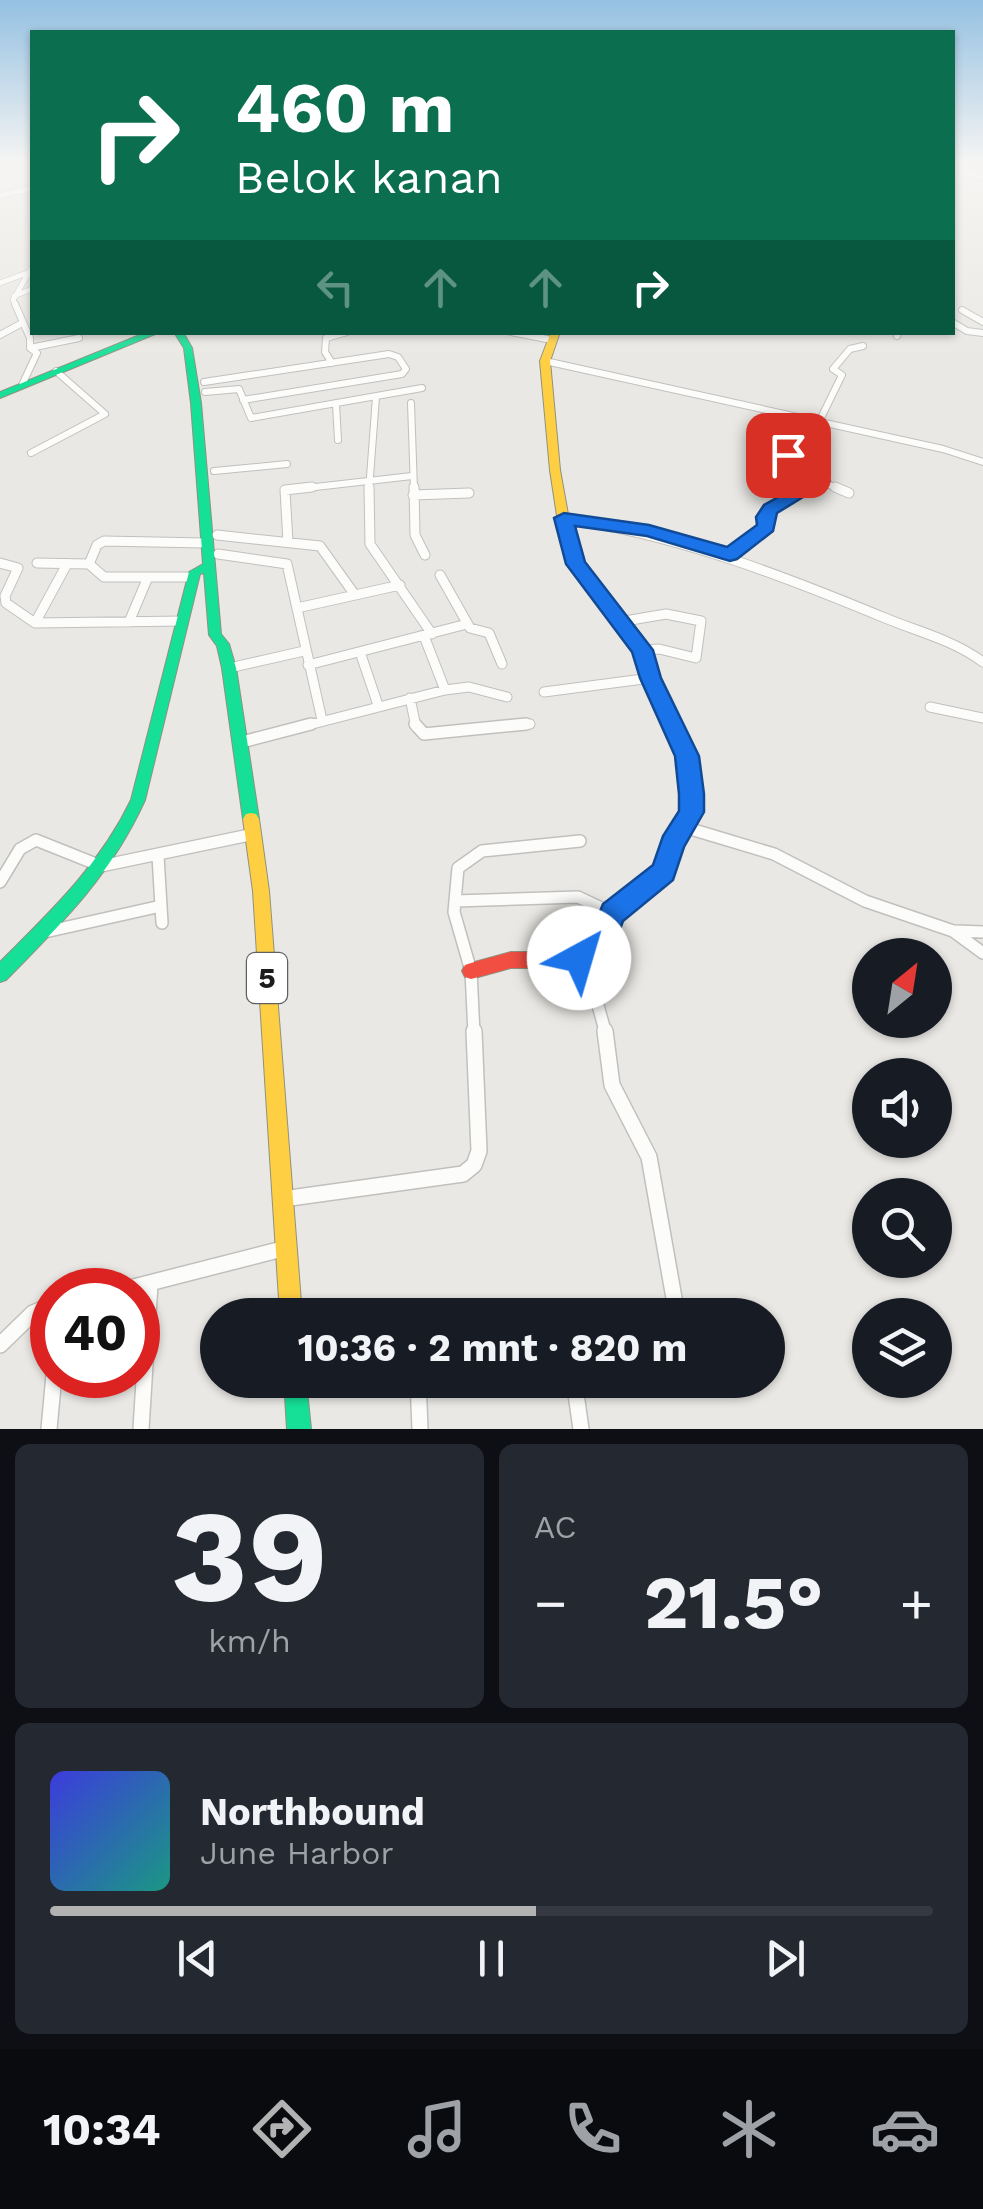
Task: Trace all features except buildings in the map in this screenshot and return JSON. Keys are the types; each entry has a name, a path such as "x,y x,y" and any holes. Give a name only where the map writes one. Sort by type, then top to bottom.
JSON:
{"main road":[{"path":"0,395 148,335"},
{"path":"0,974 101,866 134,815 194,577 197,570 215,562 191,366 188,348 180,335"},
{"path":"196,335 214,471 210,509"},
{"path":"470,971 511,960 579,958 600,948 602,932 612,913 660,877 692,804 687,756 650,678 642,650 576,564 564,518 545,361 554,336"},
{"name":"5","path":"215,562 226,626 222,644 255,833 290,1298"},
{"path":"297,1398 299,1429"}],"street":[{"path":"0,283 30,271"},
{"path":"30,271 14,298 30,338 30,348"},
{"path":"0,304 30,290"},
{"path":"962,310 983,322"},
{"path":"0,335 22,323"},
{"path":"955,324 967,331 983,333"},
{"path":"332,363 325,352 326,338 336,335"},
{"path":"30,348 79,338"},
{"path":"850,493 782,464 803,441 842,376 832,369 850,349 863,346"},
{"path":"22,385 36,360 36,353 30,348"},
{"path":"205,387 392,354 406,371 243,400"},
{"path":"545,361 943,449 983,462"},
{"path":"31,453 104,414 56,372"},
{"path":"205,387 238,389 250,418 422,388"},
{"path":"376,397 370,544 400,585 428,635 445,690"},
{"path":"336,404 338,440"},
{"path":"411,404 414,534 425,555"},
{"path":"214,471 287,464"},
{"path":"288,542 285,490 412,476"},
{"path":"730,555 767,527 765,517 771,509 820,481"},
{"path":"414,494 469,493"},
{"path":"564,518 649,531 730,555 906,626 943,636 983,662"},
{"path":"89,564 97,544 104,541 288,542 320,546 355,595"},
{"path":"215,562 286,563 322,720"},
{"path":"0,563 18,568 5,596 6,603 35,623 183,621"},
{"path":"37,563 89,564 104,577 194,577"},
{"path":"35,623 67,564"},
{"path":"440,575 471,629 488,632 502,664"},
{"path":"129,622 148,577"},
{"path":"298,608 400,585"},
{"path":"619,622 666,614 701,621 697,658 659,649 642,650"},
{"path":"308,664 467,624"},
{"path":"229,668 304,651"},
{"path":"360,652 378,705"},
{"path":"544,692 650,678"},
{"path":"242,742 445,690 469,687 507,697"},
{"path":"410,698 417,731 424,734 530,724"},
{"path":"930,707 983,718"},
{"path":"684,827 774,854 864,901 954,931 983,932"},
{"path":"0,882 20,849 36,840 101,866 255,833"},
{"path":"282,1199 463,1174 474,1165 479,1151 470,971 455,902 459,866 478,853 580,840"},
{"path":"158,856 162,923"},
{"path":"455,902 578,897 612,913"},
{"path":"39,933 161,906"},
{"path":"954,931 983,953"},
{"path":"579,958 590,977 604,1021 612,1084 649,1157 674,1298"},
{"path":"160,1281 286,1247"},
{"path":"0,1345 30,1315"},
{"path":"49,1429 52,1398"},
{"path":"142,1429 144,1398"},
{"path":"419,1398 420,1429"},
{"path":"577,1398 581,1429"}],"traffic: fast":[{"path":"0,395 149,335"},
{"path":"180,335 188,348 196,403 215,635 223,644 229,668 251,819"},
{"path":"0,974 78,894 126,826 138,800 195,572 207,567"},
{"path":"296,1398 299,1429"}],"traffic: slow":[{"path":"555,335 545,361 555,470 567,542 578,567"},
{"path":"251,819 261,891 290,1298"}],"traffic: jam":[{"path":"471,971 511,960 561,960 596,952 612,913 664,871 672,843 691,812 687,755 642,650 578,567"}],"route":[{"path":"579,958 599,950 602,932 612,913 664,872 672,844 691,812 692,794 687,756 650,678 642,650 576,564 567,542 564,518 649,531 730,555 767,527 765,517 771,509 820,481 782,464 788,455"}]}
